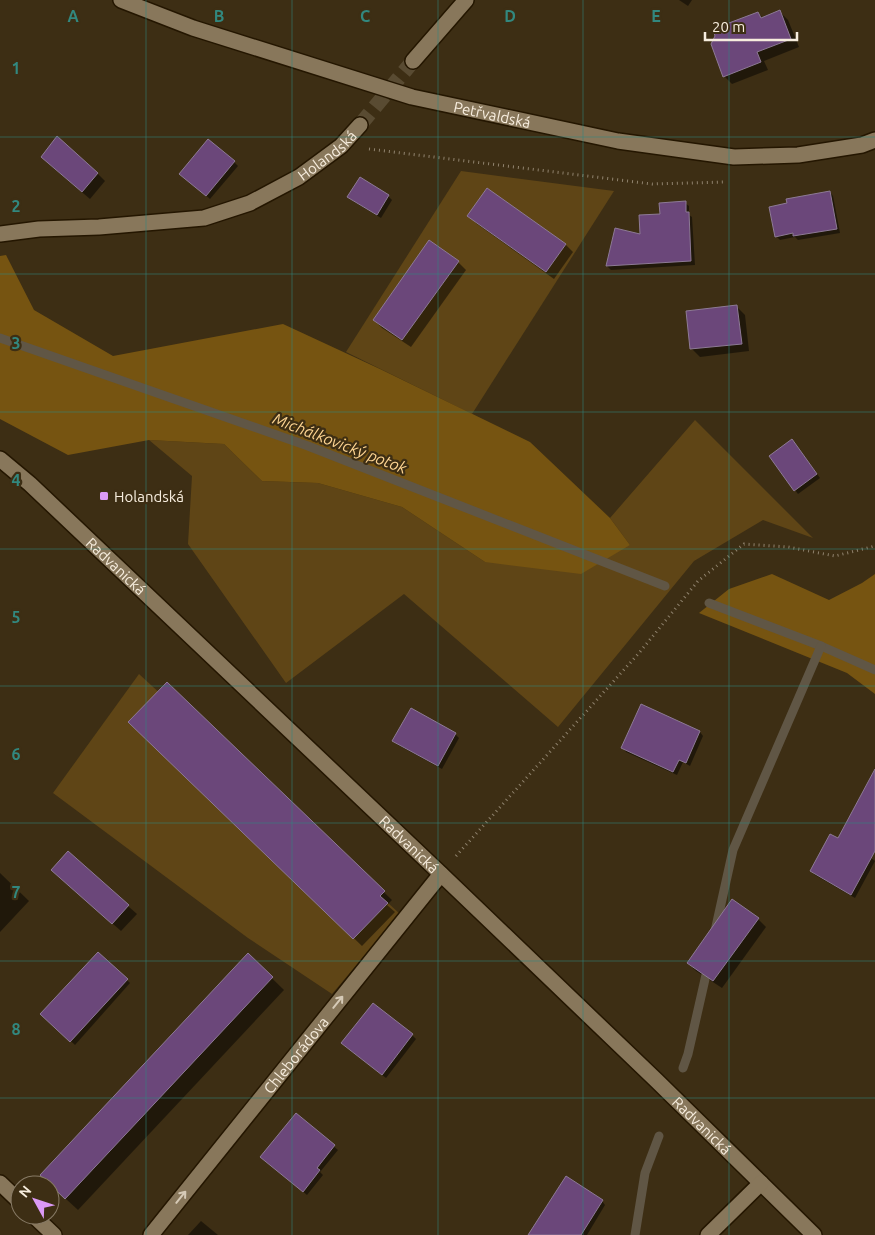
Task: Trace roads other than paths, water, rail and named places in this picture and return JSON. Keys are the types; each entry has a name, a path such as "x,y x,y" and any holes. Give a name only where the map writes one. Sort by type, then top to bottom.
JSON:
{"street":[{"name":"Petřvaldská","path":"120,0 193,28 412,97 618,141 734,157 798,155 875,140"},
{"path":"413,61 466,0"},
{"name":"Holandská","path":"0,234 39,229 99,227 204,218 250,203 298,177 341,146 360,125"},
{"name":"Radvanická","path":"0,459 30,484 441,874 814,1235"},
{"name":"Chleborádova","path":"151,1235 441,874"},
{"path":"0,1183 10,1192"},
{"path":"708,1235 761,1183"},
{"path":"44,1225 54,1235"}],"waterway":[{"name":"Michálkovický potok","path":"0,338 308,446 665,586"},
{"name":"Michálkovický potok","path":"709,603 821,646 875,670"},
{"path":"715,931 733,850 821,646"},
{"path":"683,1068 688,1054 708,966"},
{"path":"635,1235 645,1173 659,1136"}],"tunnel":[{"path":"360,125 413,61"}],"place":[{"name":"Holandská","path":"104,496"}]}
